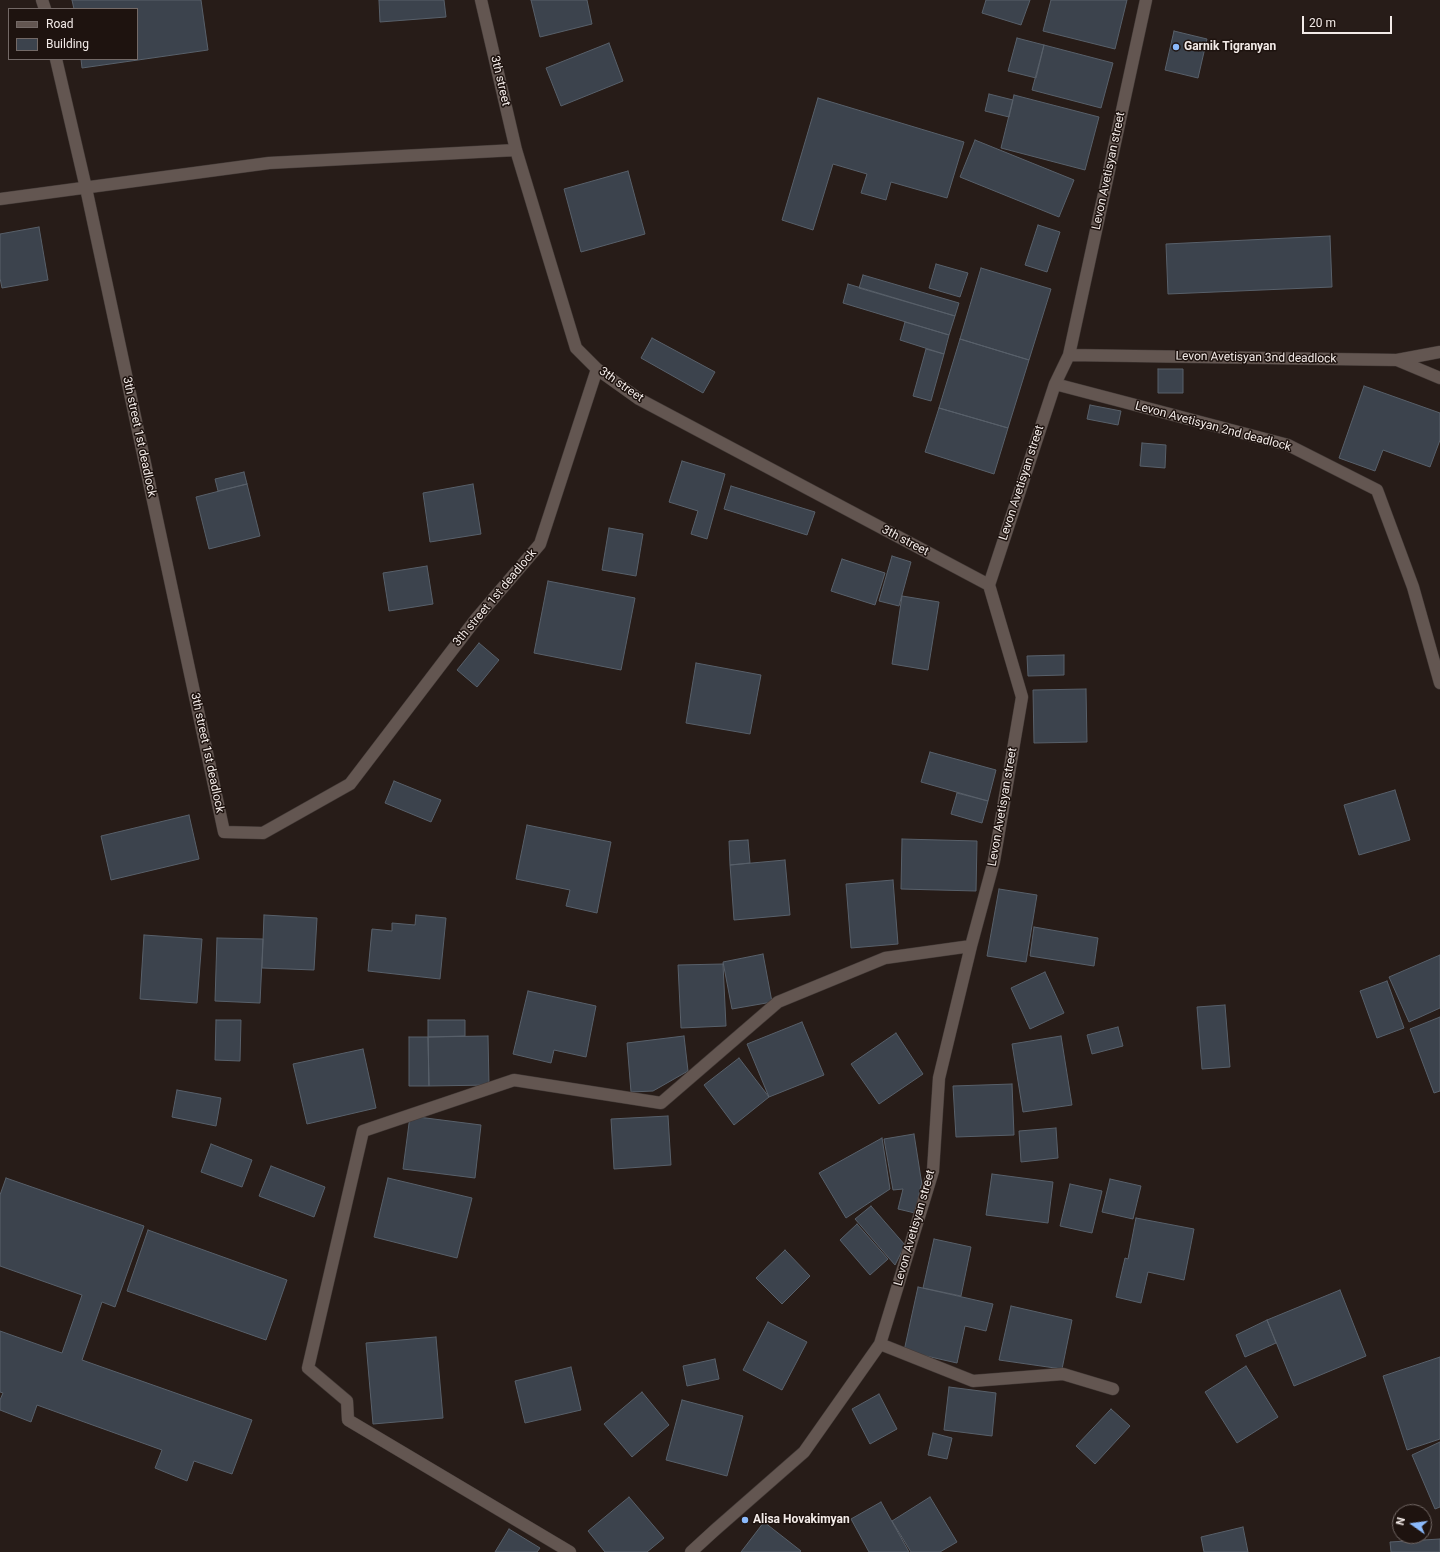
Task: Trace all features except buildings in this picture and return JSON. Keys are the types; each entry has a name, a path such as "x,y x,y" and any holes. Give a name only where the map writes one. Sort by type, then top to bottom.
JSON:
{"street":[{"name":"3th street","path":"481,0 516,150 576,348 597,369 639,399 989,585"},
{"name":"Levon Avetisyan street","path":"691,1552 714,1530 804,1452 880,1344 933,1171 938,1078 994,861 1022,697 989,585 1054,384 1069,355 1146,0"},
{"name":"3th street 1st deadlock","path":"56,60 86,188 224,832 263,833 350,784 476,619 540,544 597,369"},
{"path":"0,198 269,164 516,150"},
{"path":"1397,360 1440,352"},
{"name":"Levon Avetisyan 3nd deadlock","path":"1069,355 1397,360 1440,378"},
{"name":"Levon Avetisyan 2nd deadlock","path":"1054,384 1288,445 1377,490 1413,588 1440,683"},
{"path":"570,1552 348,1420 347,1401 308,1368 362,1131 514,1080 661,1103 778,1002 885,958 971,946"},
{"path":"880,1344 973,1381 1064,1374 1113,1389"}],"place":[{"name":"Garnik Tigranyan","path":"1176,47"},
{"name":"Alisa Hovakimyan","path":"745,1520"}]}
